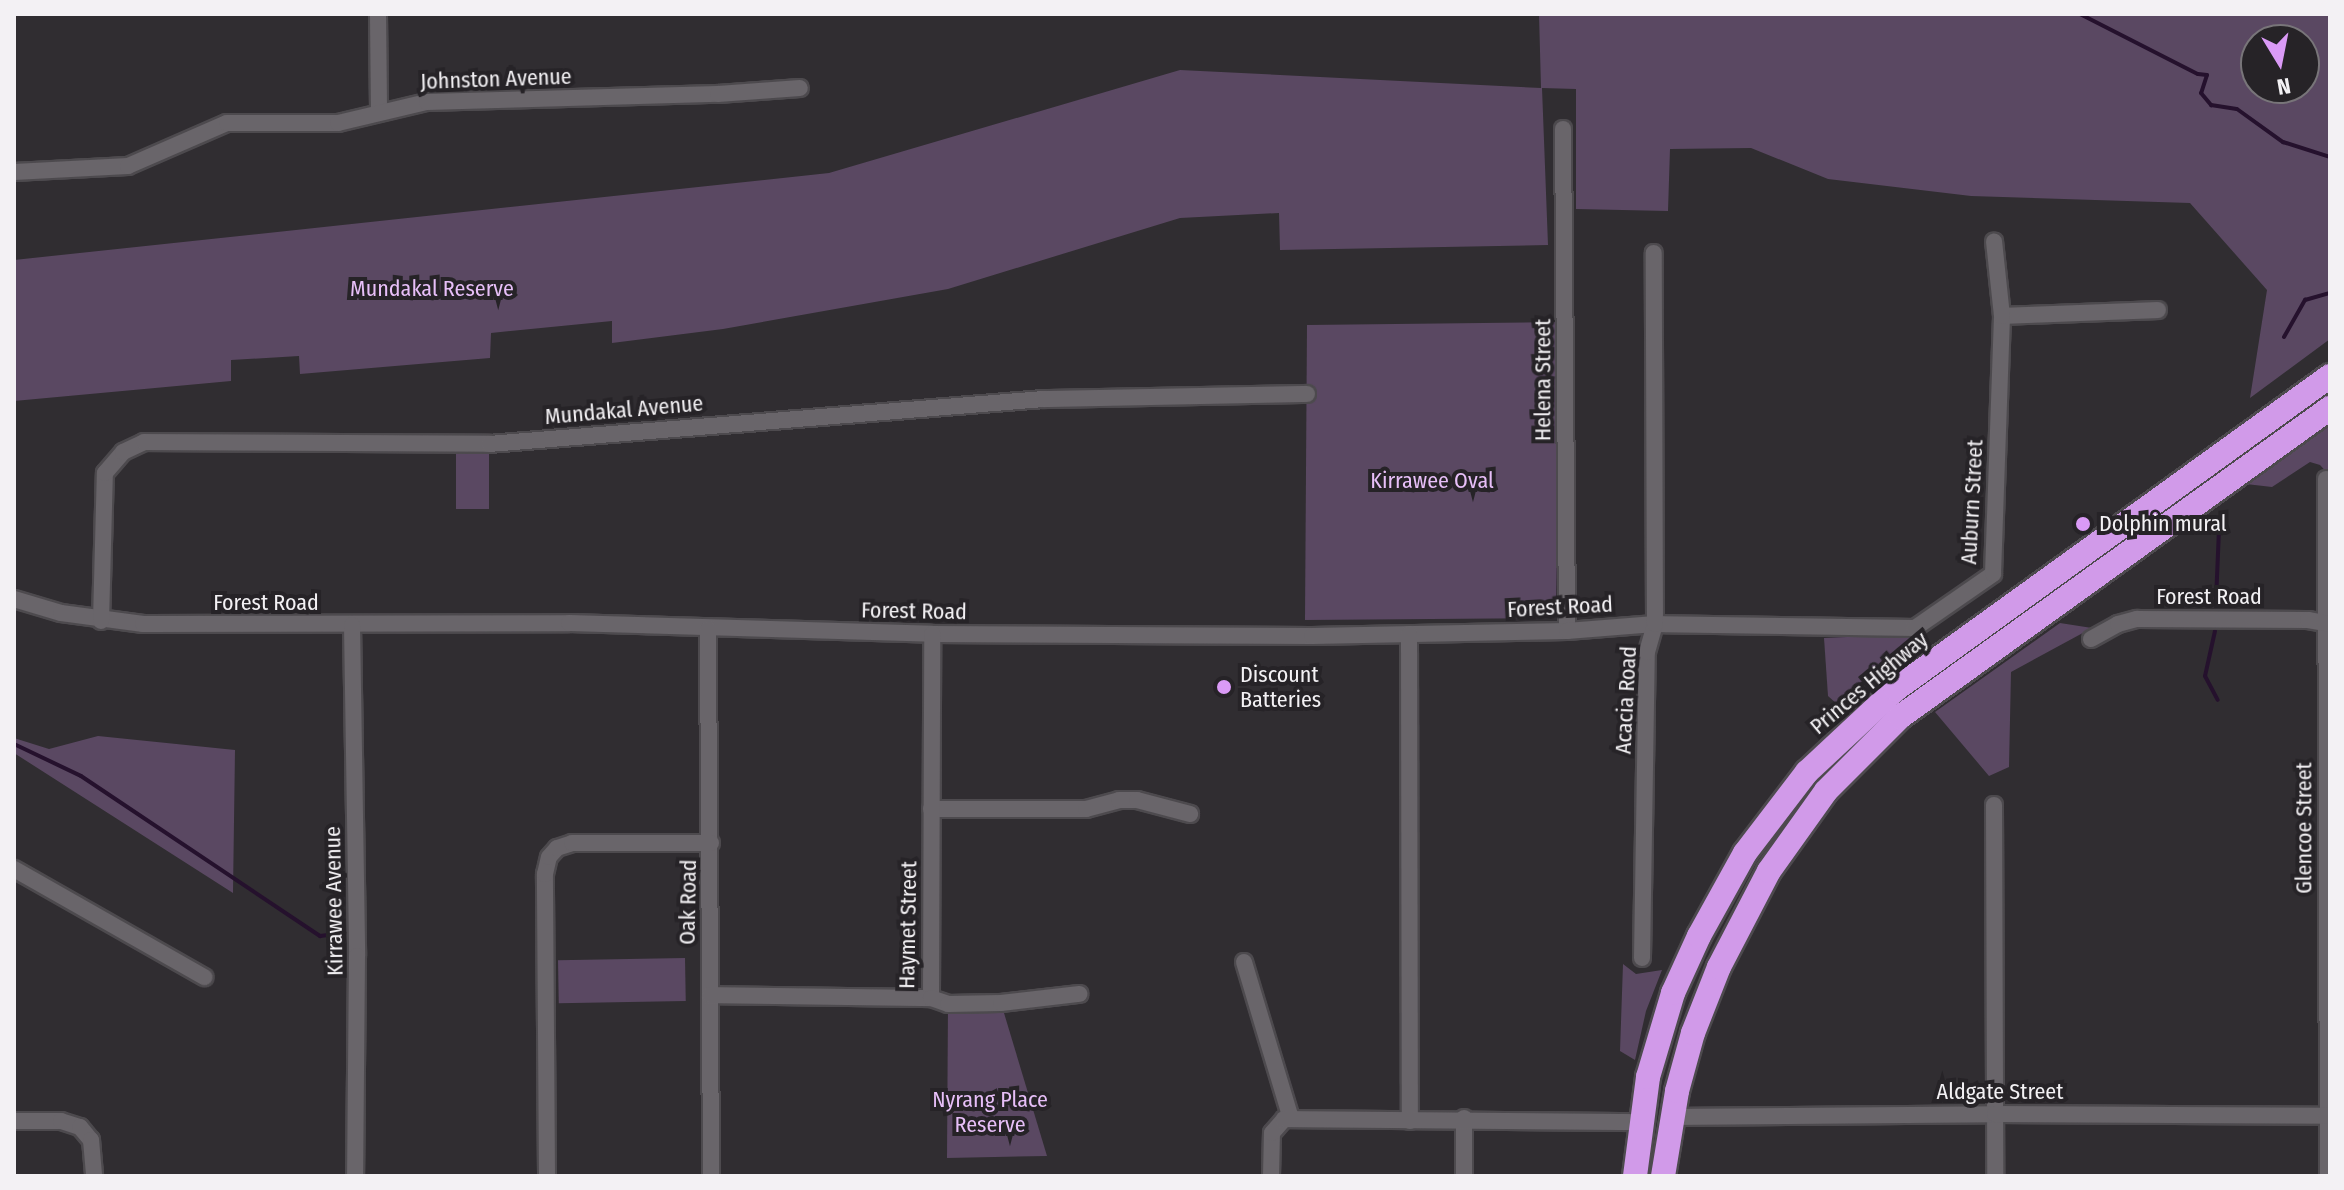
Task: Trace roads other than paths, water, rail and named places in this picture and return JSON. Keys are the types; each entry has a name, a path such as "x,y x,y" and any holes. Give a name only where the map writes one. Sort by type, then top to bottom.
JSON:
{"highway":[{"name":"Princes Highway","path":"1635,1176 1648,1077 1666,1015 1699,936 1745,853 1807,772 1908,680 2330,376"},
{"name":"Princes Highway","path":"1663,1176 1670,1117 1693,1033 1743,918 1796,828 1850,765 1900,717 2330,408"}],"street":[{"path":"378,14 379,112"},
{"name":"Johnston Avenue","path":"14,172 128,166 227,123 338,123 427,102 718,94 800,88"},
{"name":"Helena Street","path":"1563,129 1567,631"},
{"name":"Auburn Street","path":"1816,629 1915,628 1993,574 2002,316 1994,241"},
{"name":"Acacia Road","path":"1642,958 1647,652 1655,624 1654,253"},
{"path":"2002,316 2158,310"},
{"name":"Mundakal Avenue","path":"101,621 105,473 123,452 144,442 489,444 1044,399 1307,394"},
{"name":"Glencoe Street","path":"2326,479 2328,1176"},
{"name":"Forest Road","path":"14,599 101,621 352,625 569,623 932,634 1409,634 1567,631 1655,624 1816,629"},
{"name":"Forest Road","path":"2091,639 2118,624 2137,619 2308,620 2328,624"},
{"name":"Kirrawee Avenue","path":"352,625 357,956 355,1176"},
{"name":"Oak Road","path":"708,629 711,1176"},
{"name":"Haymet Street","path":"710,995 931,998 932,634"},
{"path":"1409,634 1410,1121"},
{"path":"931,809 1086,809 1128,800 1190,814"},
{"path":"1994,805 1995,1176"},
{"path":"547,1176 545,874 549,857 557,848 572,843 711,843"},
{"path":"14,869 204,977"},
{"path":"1244,962 1283,1122 1271,1139 1271,1176"},
{"path":"931,998 948,1004 1001,1003 1079,994"},
{"name":"Aldgate Street","path":"1670,1117 1995,1114 2329,1116"},
{"path":"1283,1122 1464,1118 1641,1122"},
{"path":"1464,1118 1464,1176"},
{"path":"14,1121 61,1121 80,1127 91,1140 94,1176"}],"waterway":[{"path":"2080,14 2198,74 2207,75 2201,93 2211,105 2237,109 2283,142 2330,157"},
{"path":"2284,337 2305,300 2330,293"},
{"path":"2216,601 2219,530"},
{"path":"2215,631 2205,676 2218,700"},
{"path":"14,744 81,776 320,936 336,934"}],"place":[{"name":"Dolphin mural","path":"2083,524"},
{"name":"Discount Batteries","path":"1224,687"}],"park label":[{"name":"Mundakal Reserve","path":"432,289"},
{"name":"Kirrawee Oval","path":"1432,481"},
{"name":"Nyrang Place Reserve","path":"990,1112"}]}
